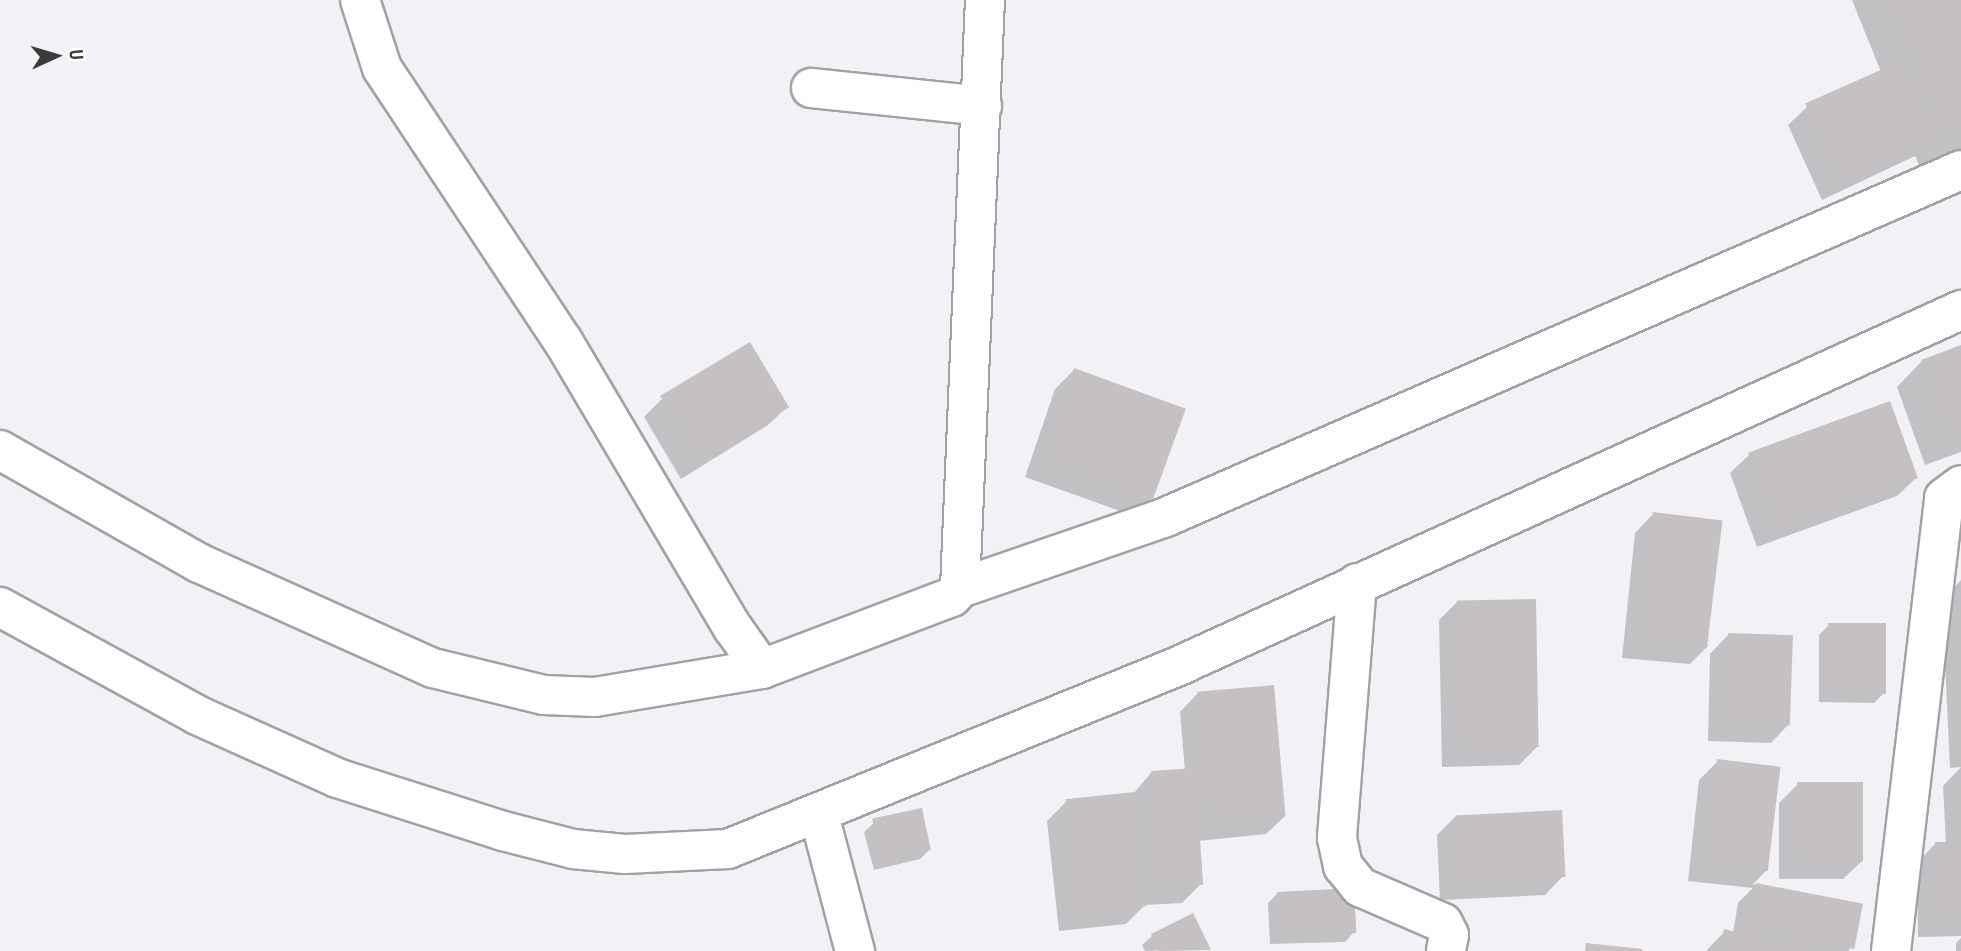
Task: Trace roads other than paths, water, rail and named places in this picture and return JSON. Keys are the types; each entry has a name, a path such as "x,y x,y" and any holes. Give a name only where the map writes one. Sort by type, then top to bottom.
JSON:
{"street":[{"path":"360,0 382,68 563,341 744,648 762,669"},
{"path":"960,588 985,0"},
{"path":"811,88 982,106"},
{"path":"0,450 199,563 433,668 544,695 595,697 762,669 952,597 960,588 1166,517 1444,391 1684,293 1961,170"},
{"path":"0,607 197,715 337,778 503,831 573,849 662,852 728,849 819,815 1185,663 1961,310"},
{"path":"1891,951 1944,498 1961,485"},
{"path":"1357,583 1337,838 1343,866 1360,887 1443,923 1449,935 1446,951"},
{"path":"819,815 855,951"}]}
